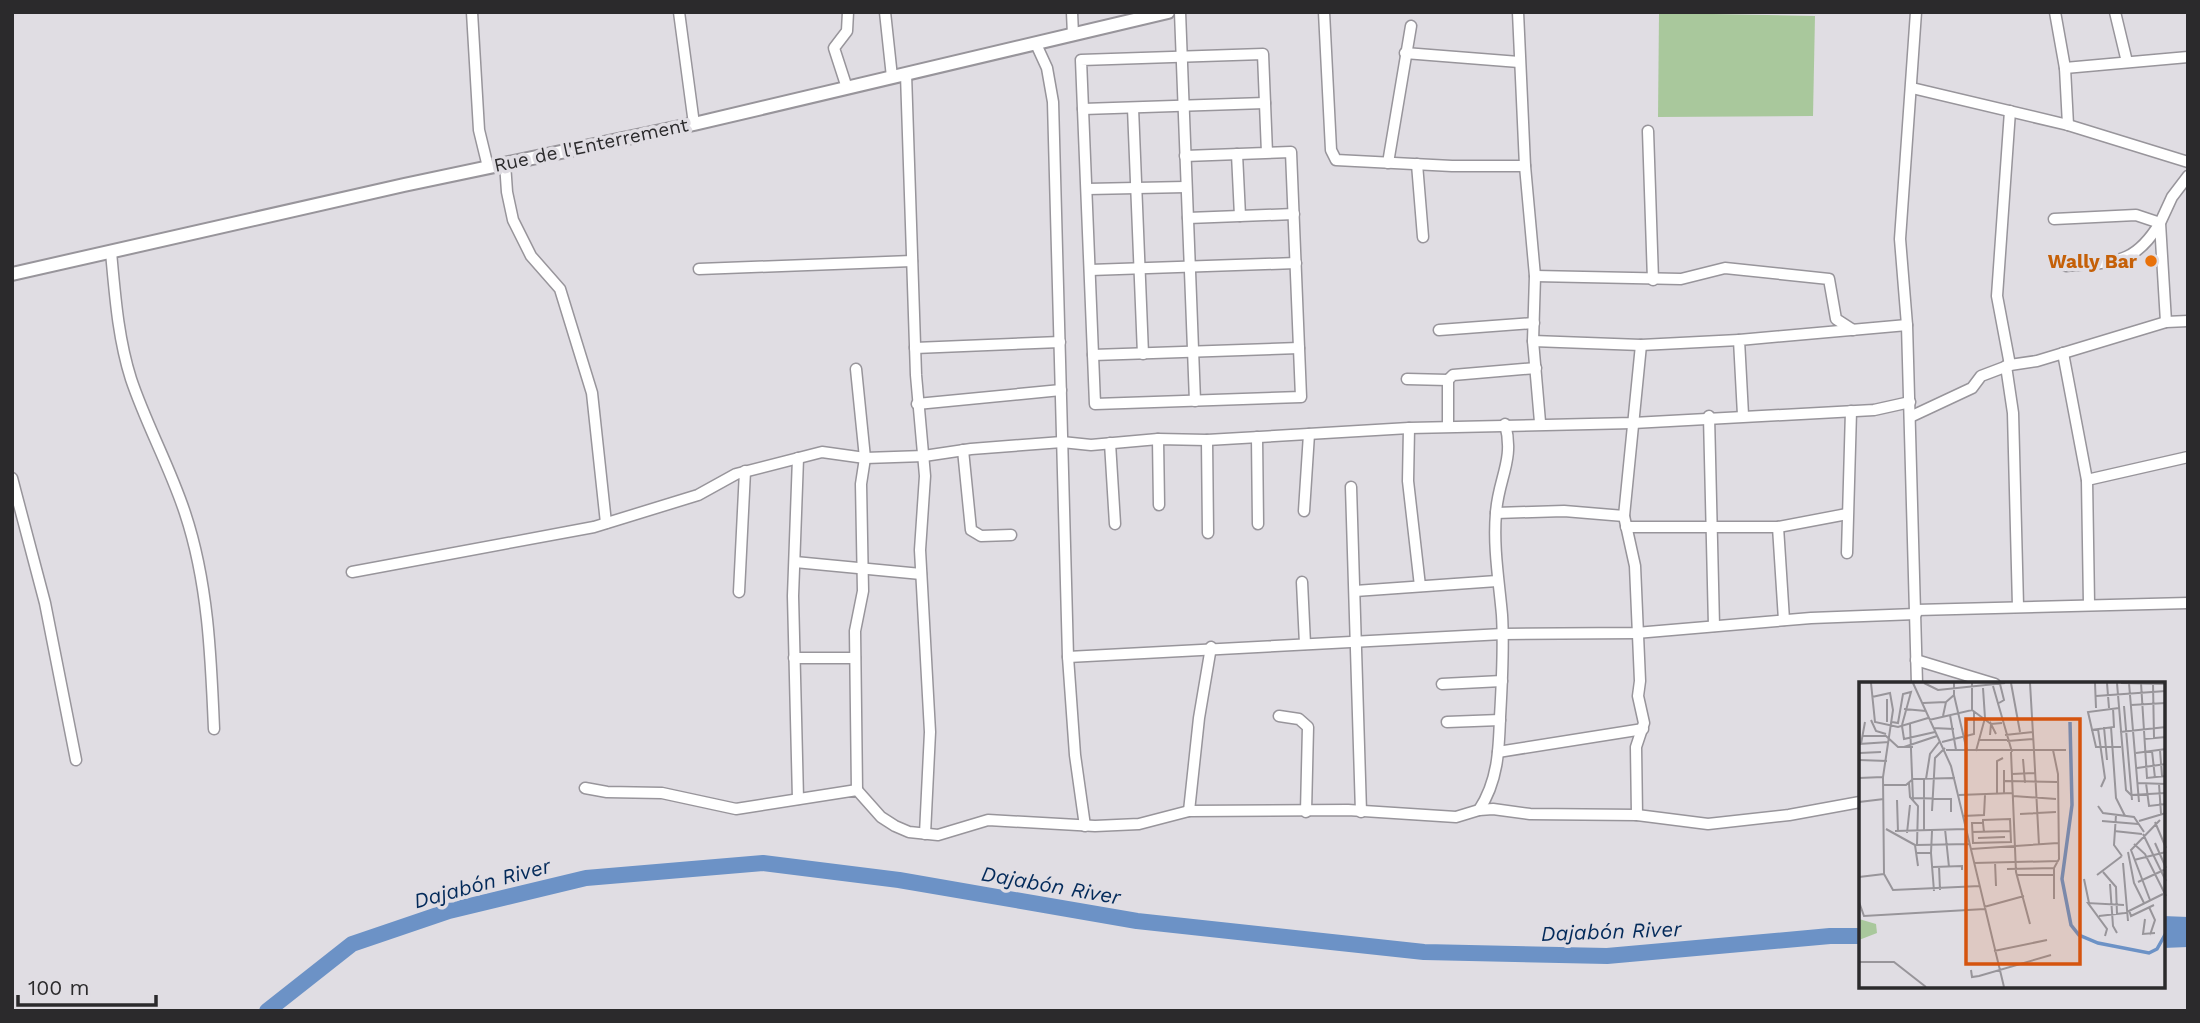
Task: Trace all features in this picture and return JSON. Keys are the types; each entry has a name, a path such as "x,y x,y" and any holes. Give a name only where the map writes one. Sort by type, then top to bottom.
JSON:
{"street":[{"path":"472,12 479,130 488,166"},
{"path":"678,12 695,124"},
{"path":"847,88 834,48 848,31 848,12"},
{"path":"885,12 892,77"},
{"path":"1072,12 1073,35"},
{"path":"1180,12 1195,401"},
{"path":"1324,12 1331,150 1336,160 1525,166"},
{"path":"1518,12 1525,166 1535,276 1533,341 1540,422"},
{"path":"1916,12 1900,239 1908,325 1917,682"},
{"path":"2055,12 2065,68 2068,125"},
{"path":"2115,12 2127,62"},
{"name":"Rue de l'Enterrement","path":"12,274 488,166 695,124 1160,13"},
{"path":"1388,163 1411,26"},
{"path":"1036,44 1047,68 1053,102 1068,657 1075,755 1085,826"},
{"path":"1405,53 1519,62"},
{"path":"1185,156 1267,153 1291,152 1301,397 1096,404 1081,60 1264,54 1267,153"},
{"path":"2065,68 2188,57"},
{"path":"906,74 917,404 924,456 921,574 930,732 925,834"},
{"path":"1912,88 2068,125 2188,162"},
{"path":"1083,109 1265,103"},
{"path":"1133,108 1143,354"},
{"path":"2010,111 1997,296 2008,365 2012,413 2018,606"},
{"path":"1648,131 1653,280"},
{"path":"1237,154 1240,216"},
{"path":"505,163 513,220 531,256 560,289 592,393 606,523"},
{"path":"1418,164 1423,237"},
{"path":"2066,266 2129,259 2150,240 2172,197 2188,176"},
{"path":"1087,189 1186,187"},
{"path":"1188,218 1294,214"},
{"path":"2054,219 2137,215 2160,223"},
{"path":"2160,223 2166,322"},
{"path":"111,252 117,320 131,379 186,514 203,588 211,657 214,729"},
{"path":"699,269 912,261"},
{"path":"1090,270 1296,263"},
{"path":"1535,276 1681,279 1724,268 1829,279 1836,319 1853,330"},
{"path":"1910,417 1972,388 1981,376 2008,365 2063,353 2166,322 2188,321"},
{"path":"1439,330 1534,323"},
{"path":"1533,341 1641,345 1740,340 1908,325"},
{"path":"1740,340 1743,415"},
{"path":"915,348 1060,342"},
{"path":"1637,815 1636,747 1643,729 1638,696 1640,681 1635,566 1624,516 1641,345"},
{"path":"1093,355 1299,348"},
{"path":"2063,353 2087,481 2089,604"},
{"path":"1448,426 1448,380 1453,374 1535,368"},
{"path":"856,369 865,458 861,484 863,590 855,631 857,790 881,817 909,832 938,835 998,819 1085,826 1139,824 1189,811 1361,812 1456,817 1479,810 1637,815 1708,824 1789,816 1859,802"},
{"path":"1407,379 1448,380"},
{"path":"917,404 1061,390"},
{"path":"352,572 533,540 606,523 698,495 723,479 745,471 822,452 865,458 924,456 1062,442 1207,440 1540,422 1633,423 1709,416 1874,410 1910,402"},
{"path":"1847,553 1851,411"},
{"path":"1709,416 1714,626"},
{"path":"1479,810 1493,780 1498,752 1503,634 1497,581 1496,513 1508,462 1510,440 1505,424"},
{"path":"1409,428 1408,481 1420,586"},
{"path":"1304,511 1309,434"},
{"path":"1257,437 1258,524"},
{"path":"1158,439 1159,505"},
{"path":"1207,440 1208,533"},
{"path":"1110,443 1115,524"},
{"path":"963,450 971,530 974,535 1011,536"},
{"path":"2087,481 2188,457"},
{"path":"798,458 794,658 798,799"},
{"path":"739,592 745,471"},
{"path":"12,478 45,603 76,760"},
{"path":"1351,487 1358,642 1361,812"},
{"path":"1496,513 1564,511 1624,516"},
{"path":"1626,527 1778,527 1847,514"},
{"path":"1778,527 1784,620"},
{"path":"795,562 921,574"},
{"path":"1355,591 1497,581"},
{"path":"1302,582 1305,644"},
{"path":"1068,657 1211,647 1503,634 1636,633 1784,620 2018,606 2188,603"},
{"path":"1189,811 1199,718 1211,647"},
{"path":"794,658 855,658"},
{"path":"1916,660 1988,682"},
{"path":"1442,684 1502,681"},
{"path":"1279,716 1299,719 1308,727 1306,812"},
{"path":"1447,722 1500,720"},
{"path":"1498,752 1643,729"},
{"path":"585,788 607,792 662,793 736,809 857,790"}],"green space":[{"path":"1659,13 1815,16 1813,116 1658,117"}],"water":[{"path":"2165,916 2188,917 2188,947 2165,948"}],"waterway":[{"name":"Dajabón River","path":"267,1011 352,944 449,911 586,878 763,863 899,880 1137,921 1424,952 1607,956 1830,936 1859,936"}],"place":[{"name":"Wally Bar","path":"2151,261"}]}
